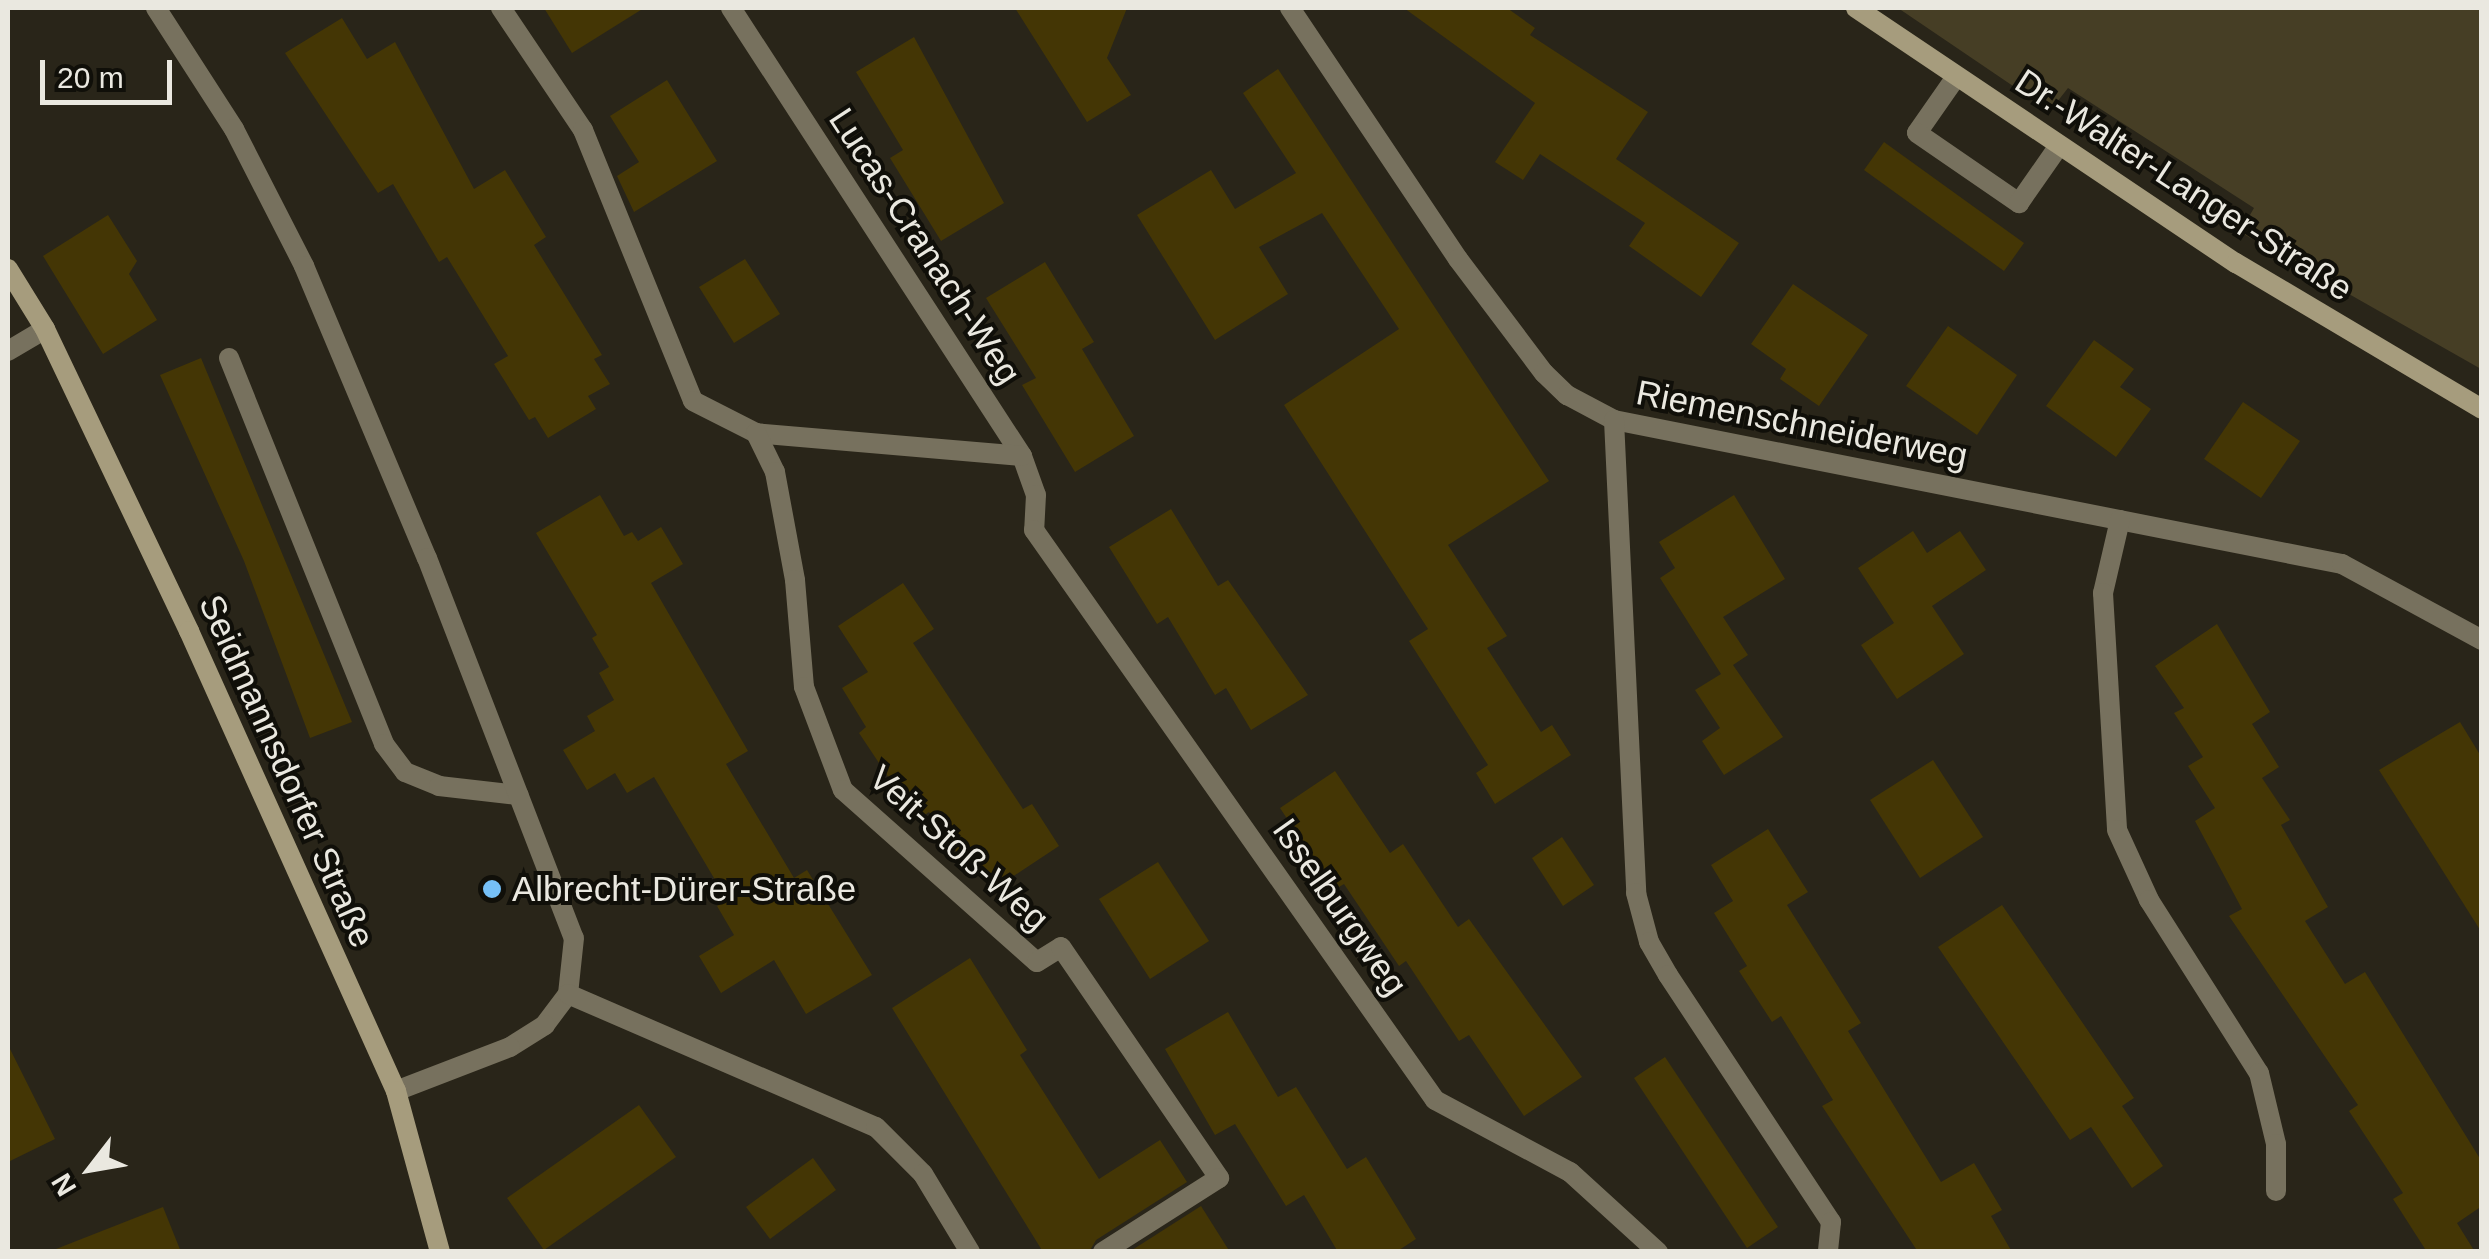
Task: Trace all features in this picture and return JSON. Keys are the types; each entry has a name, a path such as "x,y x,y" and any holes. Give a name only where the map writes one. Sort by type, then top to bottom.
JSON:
{"street":[{"path":"156,8 234,129 304,266 427,558 574,938 568,994 545,1026 510,1047 396,1091"},
{"path":"500,8 583,130 693,401 756,433 1022,456"},
{"name":"Lucas-Cranach-Weg","path":"732,8 1022,456 1036,495 1034,530"},
{"name":"Riemenschneiderweg","path":"1290,8 1458,259 1544,373 1567,394 1614,420 2342,564 2482,640"},
{"name":"Dr.-Walter-Langer-Straße","path":"1856,8 2058,146 2482,410"},
{"path":"1956,77 1916,132 2019,204 2058,146"},
{"name":"Seidmannsdorfer Straße","path":"8,269 44,328 190,631 396,1091 440,1252"},
{"path":"8,351 44,328"},
{"path":"229,358 384,744 406,772 438,786 518,795"},
{"path":"1614,420 1636,894 1649,942 1668,975 1831,1222 1828,1252"},
{"name":"Veit-Stoß-Weg","path":"756,433 776,472 795,580 804,687 843,790 1037,962 1061,946 1219,1178 1103,1252"},
{"path":"2120,520 2103,593 2110,798 2117,830 2149,900 2259,1072 2276,1144 2276,1191"},
{"name":"Isselburgweg","path":"1034,530 1435,1100 1570,1172 1658,1252"},
{"path":"568,994 876,1127 923,1174 970,1252"}],"shaded area":[{"path":"1898,8 2481,8 2481,369 2240,232 2254,208 2068,88 2050,111"}],"building":[{"path":"544,8 644,8 572,53"},
{"path":"1015,8 1127,8 1107,58 1131,95 1087,122"},
{"path":"1404,8 1507,8 1535,28 1530,35 1648,112 1616,159 1739,243 1701,297 1629,246 1645,223 1540,154 1523,180 1495,162 1535,103"},
{"path":"342,18 367,59 395,42 474,189 505,170 546,237 534,245 602,355 594,359 610,384 588,396 596,409 548,438 535,417 529,420 494,364 508,356 447,257 439,262 393,184 378,193 285,53"},
{"path":"914,37 1004,203 941,241 890,158 903,150 856,72"},
{"path":"1278,69 1549,481 1448,545 1507,636 1487,648 1541,732 1552,725 1571,755 1495,804 1476,773 1488,765 1409,641 1428,629 1284,405 1399,329 1322,213 1259,247 1288,294 1215,340 1137,215 1211,170 1235,209 1296,173 1243,93"},
{"path":"667,80 717,161 634,212 617,176 639,162 610,116"},
{"path":"1884,142 2024,243 2004,271 1864,170"},
{"path":"108,215 137,261 129,274 157,320 103,354 43,256"},
{"path":"745,259 780,314 734,343 699,287"},
{"path":"1045,262 1094,342 1082,349 1134,436 1075,472 1022,385 1036,378 986,298"},
{"path":"1793,284 1868,335 1819,406 1780,379 1786,369 1751,344"},
{"path":"1948,326 2017,375 1977,435 1906,386"},
{"path":"2094,340 2134,369 2120,387 2151,409 2116,457 2046,406"},
{"path":"201,358 352,722 310,738 244,561 160,375"},
{"path":"2243,402 2300,441 2261,498 2204,459"},
{"path":"600,495 624,536 632,532 638,541 661,527 683,564 651,583 748,751 726,764 794,878 807,870 872,975 806,1014 774,960 721,993 699,956 734,935 717,906 727,900 654,777 627,793 615,773 587,790 563,750 595,731 587,716 614,700 599,673 609,667 592,638 597,635 536,533"},
{"path":"1734,495 1785,579 1723,617 1748,655 1733,665 1783,737 1724,775 1702,741 1720,728 1695,690 1721,674 1660,578 1675,568 1659,542"},
{"path":"1171,509 1218,586 1228,580 1308,695 1251,730 1226,688 1215,695 1168,617 1157,624 1109,547"},
{"path":"1913,531 1927,553 1960,531 1986,570 1932,606 1964,654 1897,699 1861,645 1894,623 1858,568"},
{"path":"903,583 934,629 913,643 1023,809 1032,804 1059,846 994,889 967,847 958,854 929,812 923,816 895,775 889,778 859,733 866,727 842,688 868,672 838,626"},
{"path":"2217,624 2270,712 2252,724 2279,767 2262,778 2290,820 2281,825 2328,907 2305,921 2345,984 2365,972 2482,1162 2482,1206 2457,1223 2475,1252 2427,1252 2393,1199 2403,1193 2349,1111 2358,1105 2229,916 2242,909 2195,821 2215,808 2188,766 2203,757 2174,713 2184,708 2155,666"},
{"path":"2460,722 2482,758 2482,933 2379,770"},
{"path":"1933,760 1983,837 1920,878 1870,800"},
{"path":"1335,771 1390,853 1403,844 1458,927 1469,919 1582,1077 1524,1116 1469,1035 1459,1041 1406,961 1399,966 1344,884 1334,890 1280,808"},
{"path":"1768,829 1808,892 1787,905 1861,1023 1848,1031 1941,1182 1974,1163 2002,1210 1991,1216 2012,1252 1918,1252 1822,1106 1833,1100 1781,1016 1772,1022 1739,971 1747,966 1714,913 1733,901 1711,865"},
{"path":"1562,837 1594,885 1563,906 1532,858"},
{"path":"1158,862 1209,941 1150,979 1099,899"},
{"path":"2002,905 2134,1098 2122,1106 2163,1166 2132,1188 2091,1127 2070,1140 1938,947"},
{"path":"970,958 1027,1050 1020,1055 1099,1179 1160,1140 1187,1182 1096,1240 1089,1252 1043,1252 892,1008"},
{"path":"1228,1012 1278,1097 1296,1087 1347,1169 1366,1157 1416,1239 1396,1252 1338,1252 1304,1195 1286,1206 1235,1124 1215,1135 1165,1049"},
{"path":"8,1045 55,1139 8,1162"},
{"path":"1665,1057 1778,1227 1747,1248 1634,1078"},
{"path":"639,1105 676,1157 544,1250 507,1198"},
{"path":"813,1158 836,1190 770,1239 746,1207"},
{"path":"1201,1206 1230,1252 1129,1252"},
{"path":"163,1207 181,1252 56,1252 56,1249"}],"place":[{"name":"Albrecht-Dürer-Straße","path":"492,889"}]}
